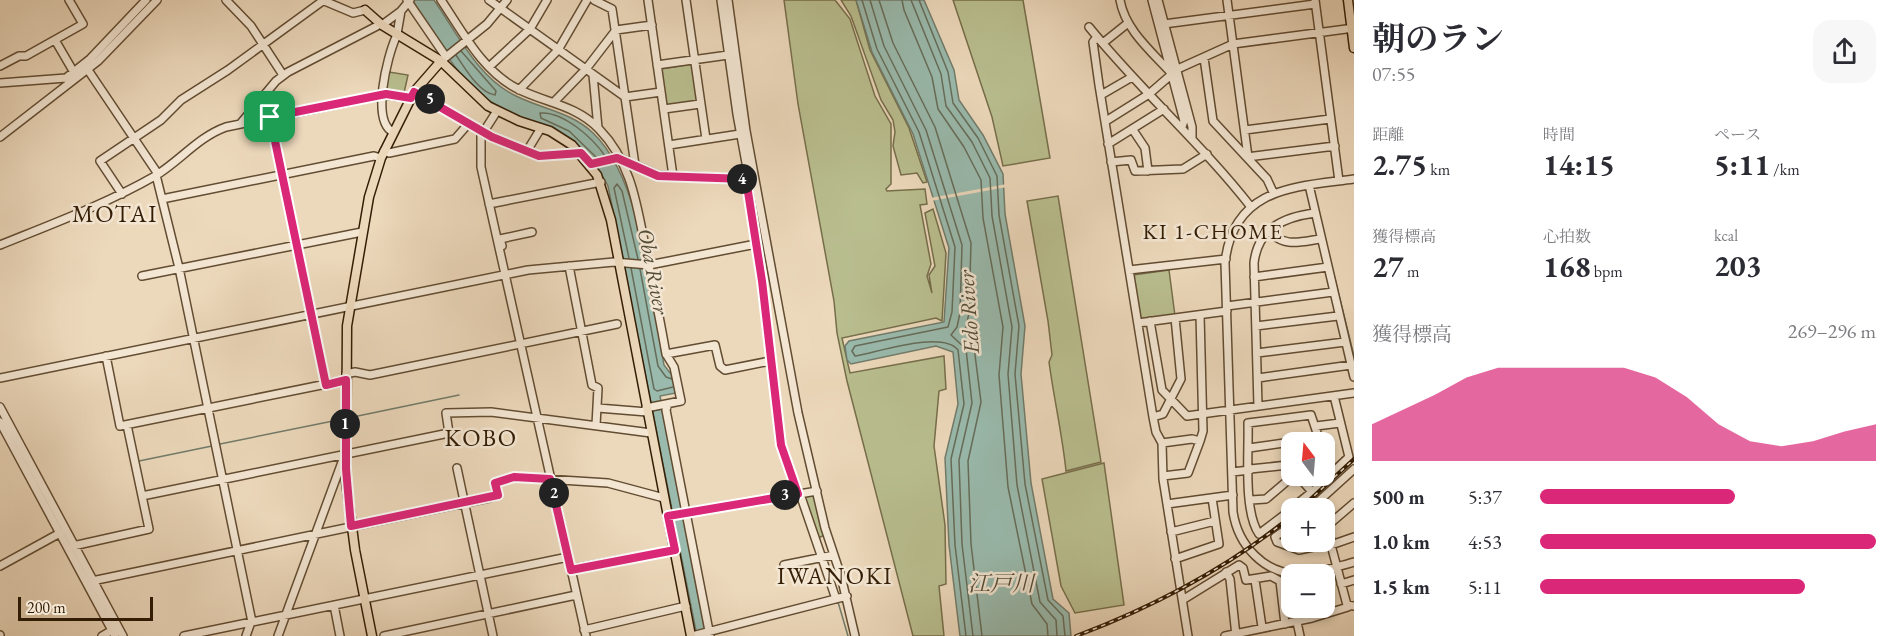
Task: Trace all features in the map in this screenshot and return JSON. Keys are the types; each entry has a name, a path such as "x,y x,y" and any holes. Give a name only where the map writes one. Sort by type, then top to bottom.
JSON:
{"main road":[{"path":"363,0 368,17 396,36 445,58 476,96 497,111 542,128 565,140 592,164 601,182 621,262 651,433 693,636"},
{"path":"1348,0 1354,48"},
{"path":"372,636 351,526 345,454 350,306 369,197 383,155 412,95 445,58"}],"street":[{"path":"0,66 83,24 69,0"},
{"path":"0,83 62,79 88,70 129,26 147,0"},
{"path":"0,137 76,75 157,0"},
{"path":"226,0 252,26 283,75"},
{"path":"122,194 100,161 161,120 181,100 323,0 353,13 366,10"},
{"path":"241,123 283,75 315,56 356,39 380,25 401,10 408,0 445,58 467,40 507,0"},
{"path":"441,0 467,40 489,68 519,90 555,101 580,114 598,128 619,158 635,196 666,354 674,367 681,401 648,409 598,408"},
{"path":"489,0 625,97 661,92"},
{"path":"489,68 530,29 547,0"},
{"path":"519,90 558,50 587,0"},
{"path":"594,0 612,9 634,165"},
{"path":"648,0 673,176"},
{"path":"686,0 706,139"},
{"path":"721,0 740,134 766,238 800,421 828,537 847,596 855,636"},
{"path":"728,0 750,179 755,242 781,445 836,599"},
{"path":"1120,0 1128,23 1173,72"},
{"path":"1152,0 1192,127 1192,137"},
{"path":"1158,0 1184,121 1182,127"},
{"path":"1227,0 1248,157"},
{"path":"1164,24 1315,2 1339,181"},
{"path":"393,132 385,128 382,120 382,95 401,10"},
{"path":"1103,43 1128,23"},
{"path":"555,101 586,69 616,30 652,25"},
{"path":"1089,27 1132,77 1192,137 1251,207"},
{"path":"1106,121 1149,94 1173,72 1233,44 1353,28"},
{"path":"1097,37 1093,42 1108,144 1153,417 1156,432 1162,443 1163,476 1188,636"},
{"path":"55,40 76,75"},
{"path":"657,65 728,55"},
{"path":"1204,58 1213,121 1267,179 1273,192"},
{"path":"88,70 157,175 194,338 252,622 246,636"},
{"path":"593,75 598,128"},
{"path":"1101,95 1132,77"},
{"path":"266,93 326,385"},
{"path":"0,245 122,194 157,175 211,133 241,123 382,95 412,95 469,123 483,133 543,157 581,153"},
{"path":"664,109 700,104"},
{"path":"1108,144 1164,109"},
{"path":"497,111 483,133 479,157 585,633 686,606"},
{"path":"1245,130 1330,119"},
{"path":"162,199 455,139 469,123"},
{"path":"527,151 542,128"},
{"path":"1133,130 1145,148 1148,171"},
{"path":"669,144 740,134"},
{"path":"1248,157 1335,146"},
{"path":"1111,162 1128,159 1135,171 1183,169 1207,154"},
{"path":"592,164 619,158 658,176 750,179"},
{"path":"1281,570 1274,568 1247,547 1235,522 1226,259 1233,233 1251,207 1273,192 1309,184 1354,179"},
{"path":"489,204 601,182"},
{"path":"1309,184 1354,377"},
{"path":"1258,406 1254,277 1256,251 1269,230 1287,218 1315,213"},
{"path":"1269,230 1276,238 1290,244 1320,239"},
{"path":"142,276 362,232"},
{"path":"500,247 500,239 532,232"},
{"path":"0,378 506,274 621,262 648,265 766,238"},
{"path":"1129,270 1226,259"},
{"path":"568,266 592,385 598,388 596,425"},
{"path":"1254,277 1328,267"},
{"path":"1138,323 1200,315 1255,303 1333,292"},
{"path":"764,302 777,300"},
{"path":"1163,476 1188,473 1203,431 1200,315"},
{"path":"1256,326 1338,316"},
{"path":"1153,417 1163,414 1181,379 1175,318"},
{"path":"1150,321 1162,390 1187,416 1354,393"},
{"path":"105,356 120,426 326,385 355,372 370,375 617,324"},
{"path":"1257,353 1345,342"},
{"path":"666,354 715,345 720,366 725,370 770,361"},
{"path":"1258,378 1351,365"},
{"path":"1305,498 1349,457 1334,396"},
{"path":"1278,403 1280,419"},
{"path":"666,404 709,634"},
{"path":"0,407 92,581 115,631"},
{"path":"142,496 449,433 446,413 491,412 651,433"},
{"path":"1281,517 1259,534 1251,517 1248,423 1311,415 1317,432"},
{"path":"0,422 115,631 123,636"},
{"path":"1316,426 1340,423"},
{"path":"73,546 149,529 127,425"},
{"path":"1162,443 1192,439 1200,441"},
{"path":"1249,448 1281,444"},
{"path":"278,636 345,454"},
{"path":"1232,472 1281,466"},
{"path":"457,468 493,636"},
{"path":"1322,498 1354,469"},
{"path":"92,581 498,495 495,483 509,478 608,483 664,498"},
{"path":"1251,500 1266,499 1282,486"},
{"path":"1306,486 1312,492"},
{"path":"669,515 817,491"},
{"path":"1167,504 1233,495"},
{"path":"1176,559 1219,544 1212,498"},
{"path":"1335,520 1354,503"},
{"path":"1171,532 1215,521"},
{"path":"0,566 60,533"},
{"path":"1281,533 1275,537 1277,542 1281,543"},
{"path":"815,540 828,537"},
{"path":"1335,542 1354,537"},
{"path":"571,570 675,550"},
{"path":"1334,552 1341,584 1351,607 1335,612"},
{"path":"784,565 834,555"},
{"path":"184,636 568,557"},
{"path":"1336,567 1354,562"},
{"path":"1184,599 1239,565 1243,568 1246,580 1271,576 1280,580 1285,624"},
{"path":"1226,572 1230,579 1236,634"},
{"path":"1255,580 1262,627"},
{"path":"1341,584 1354,580"},
{"path":"384,636 576,595"},
{"path":"693,636 709,634 847,596"},
{"path":"334,605 340,636"},
{"path":"1225,636 1312,618"},
{"path":"1297,622 1300,636"},
{"path":"102,636 115,631"}],"green space":[{"path":"784,0 835,0 850,19 875,96 891,124 891,184 886,189 887,191 925,189 927,204 920,205 931,264 927,276 932,293 929,275 935,266 925,213 933,209 946,253 942,321 936,318 842,338 850,373 944,356 946,389 939,391 934,446 945,525 946,584 939,586 944,636 913,636 847,381 798,104"},
{"path":"841,0 856,0 870,50 909,128 927,182 923,183 917,173 901,175 893,146 895,132 893,120 881,100 851,16"},
{"path":"953,0 1023,0 1050,158 1003,166 992,117"},
{"path":"692,64 697,102 666,107 661,69"},
{"path":"389,72 408,75 404,93 385,92"},
{"path":"1058,196 1101,462 1066,471 1049,362 1052,355 1048,321 1027,201"},
{"path":"1169,270 1175,316 1139,321 1133,275"},
{"path":"1104,463 1124,605 1075,613 1061,586 1042,479"},
{"path":"815,494 825,535 818,538 803,495"}],"water":[{"path":"412,0 434,0 469,54 490,78 503,88 516,96 575,120 593,133 610,154 623,180 634,209 642,242 664,365 670,373 678,371 681,392 660,396 706,636 697,636 608,186 595,165 568,139 505,110 475,89 455,66"},
{"name":"江戸川","path":"856,0 924,0 954,70 959,100 983,135 1003,174 1005,214 1025,326 1021,374 1031,483 1053,599 1069,613 1071,636 960,636 949,545 945,458 958,404 953,352 936,346 851,364 847,360 845,346 849,341 944,322 949,248 913,134 872,52"}],"pier":[{"path":"1007,184 1007,187 931,201 930,198"}],"waterway":[{"path":"1333,271 1354,356"},
{"path":"353,417 459,395"},
{"path":"220,444 338,420"},
{"path":"139,461 212,446"},
{"path":"838,602 848,636"}],"railway":[{"path":"1312,498 1354,459"},
{"path":"1076,636 1105,625 1188,585 1242,553 1281,524"}],"district":[{"name":"MOTAI","path":"115,214"},
{"name":"KI 1-CHOME","path":"1213,231"},
{"name":"KOBO","path":"481,438"},
{"name":"IWANOKI","path":"835,576"}],"route":[{"path":"414,92 456,114 483,133 543,157 581,153 591,164 620,158 658,176 746,179 762,281 772,387 781,445 798,494 668,516 675,550 571,570 550,479 514,477 495,483 498,495 351,526 346,469 346,380 326,385 270,117 386,94 405,95 411,98 414,92"}],"water label":[{"name":"Oba River","path":"654,271"},
{"name":"Edo River","path":"968,312"}]}
